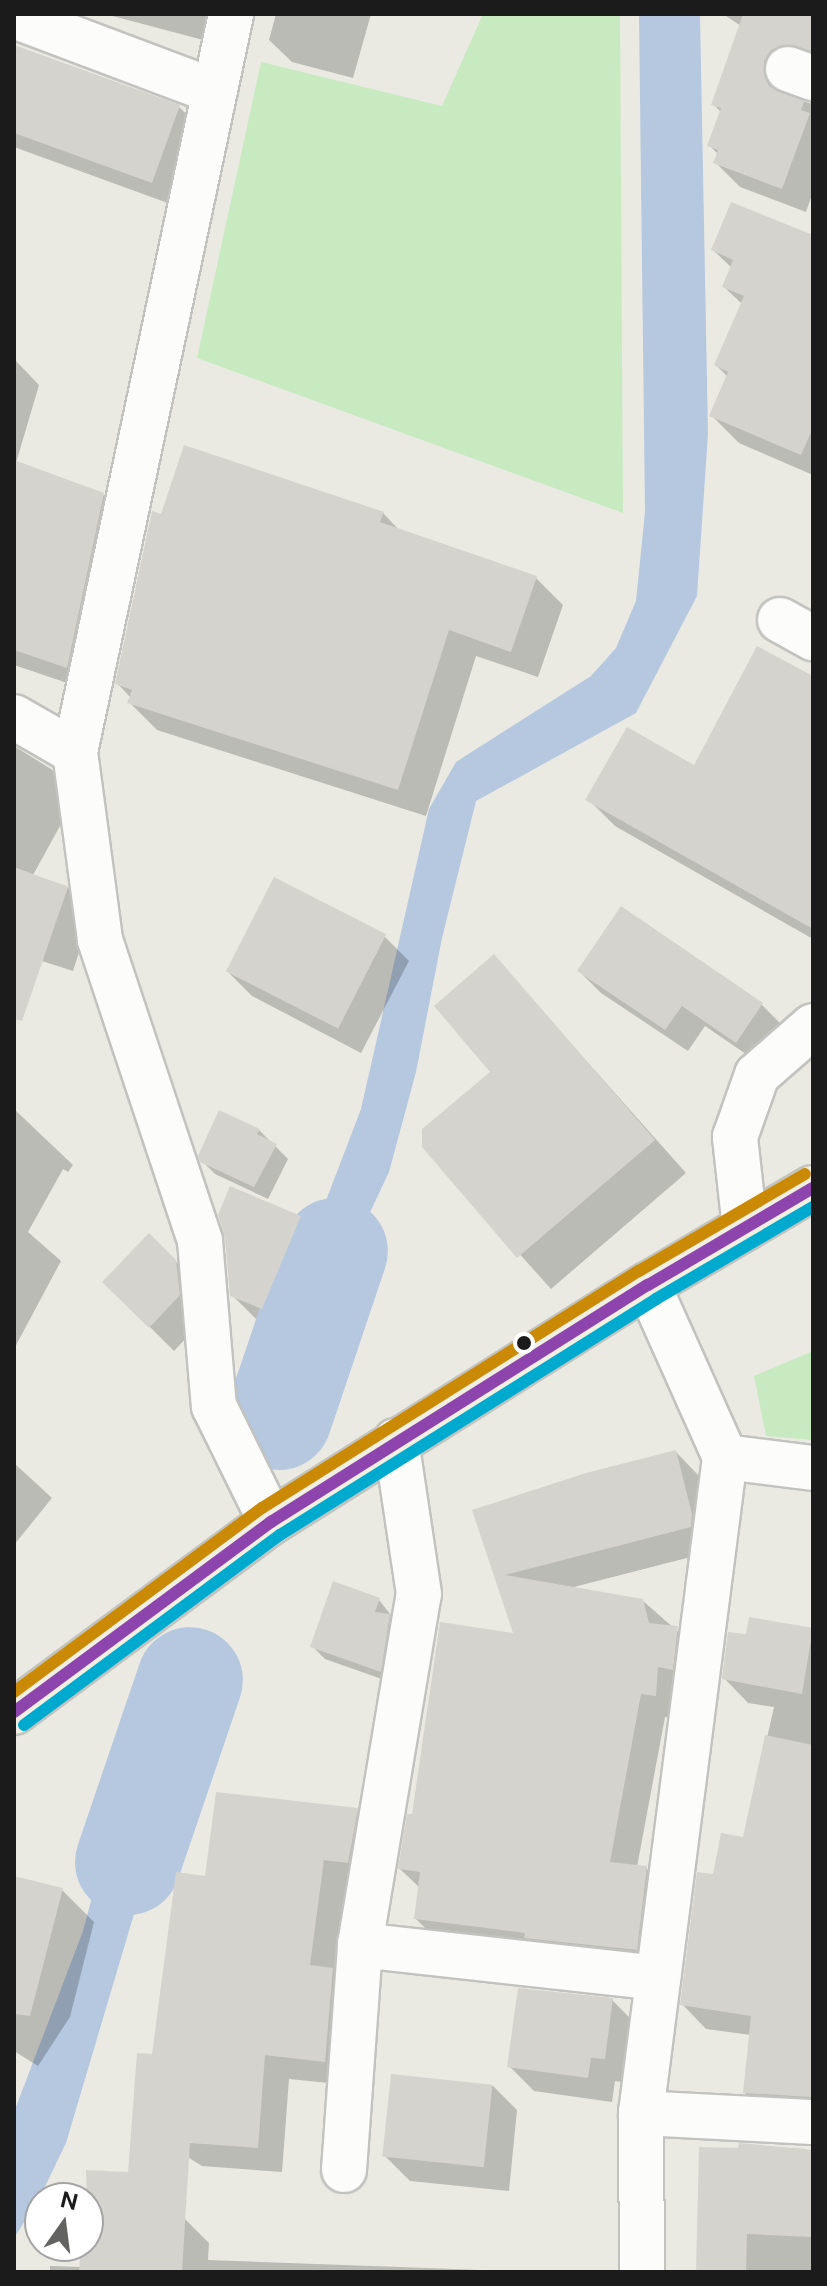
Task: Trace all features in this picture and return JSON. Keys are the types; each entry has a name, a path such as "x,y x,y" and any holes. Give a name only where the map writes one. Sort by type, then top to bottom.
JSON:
{"main road":[{"path":"14,1712 271,1522 648,1285 813,1188"}],"street":[{"path":"231,14 75,752 100,940 200,1241 214,1406 271,1522"},
{"path":"14,16 214,91"},
{"path":"14,717 75,752"},
{"path":"745,1228 735,1137 757,1075 813,1026"},
{"path":"642,2272 641,2113 725,1457 648,1285"},
{"path":"344,2170 360,1945 419,1594 396,1441"},
{"path":"725,1457 813,1468"},
{"path":"360,1945 658,1978"},
{"path":"641,2113 813,2122"}],"green space":[{"path":"483,14 620,14 623,513 197,358 261,62 442,106"},
{"path":"813,1351 813,1440 766,1436 754,1376"}],"water":[{"path":"639,14 700,14 708,434 697,596 636,713 476,801 442,938 416,1072 389,1172 359,1236 319,1382 249,1402 361,1109 429,809 456,762 591,676 616,648 636,601 645,512"},
{"path":"194,1712 66,2143 47,2182 24,2182 24,2222 14,2238 14,2112 83,1931 108,1837 149,1740"}],"building":[{"path":"743,14 813,14 813,51 783,45 771,50 764,61 764,74 769,86 804,101 801,110 810,113 782,189 713,163 718,150 707,146 721,108 711,105"},
{"path":"14,45 180,105 152,183 14,133"},
{"path":"731,202 813,235 813,428 801,455 709,416 728,372 714,365 744,296 722,287 733,260 711,250"},
{"path":"184,445 384,512 380,522 537,576 511,652 449,630 398,790 127,703 132,690 115,684 152,511 161,514"},
{"path":"14,460 104,493 67,668 14,650"},
{"path":"757,646 813,676 813,929 585,800 627,727 694,765"},
{"path":"14,867 68,887 22,1021 14,1019"},
{"path":"274,877 386,934 338,1029 226,971"},
{"path":"621,906 763,1003 736,1043 682,1006 665,1030 577,971"},
{"path":"494,954 655,1140 517,1258 422,1147 422,1129 490,1072 434,1006"},
{"path":"219,1110 260,1129 257,1134 277,1144 254,1187 200,1162 198,1156"},
{"path":"230,1186 301,1216 262,1309 230,1296 225,1239 218,1215"},
{"path":"149,1233 176,1260 180,1295 149,1328 102,1282"},
{"path":"676,1450 692,1514 691,1527 505,1575 643,1599 649,1623 678,1626 673,1670 658,1667 656,1696 641,1694 610,1862 647,1866 637,1950 524,1938 525,1933 414,1919 420,1872 398,1869 407,1814 412,1814 440,1622 513,1633 472,1510 586,1473"},
{"path":"333,1581 380,1598 375,1612 390,1614 381,1672 310,1647"},
{"path":"749,1617 813,1628 802,1694 722,1679 728,1632 746,1634"},
{"path":"765,1735 813,1745 811,2097 743,2093 751,2016 680,2005 697,1872 713,1874 721,1833 743,1837"},
{"path":"216,1792 358,1808 348,1863 324,1860 310,1965 333,1968 325,2062 265,2055 258,2148 190,2143 182,2272 79,2272 80,2262 104,2262 104,2182 86,2182 86,2170 128,2172 137,2053 152,2054 176,1872 205,1876"},
{"path":"14,1876 63,1888 30,2016 14,2014"},
{"path":"518,1988 613,1998 605,2059 591,2058 588,2078 507,2067"},
{"path":"391,2074 492,2085 484,2167 382,2157"},
{"path":"739,2143 813,2150 813,2237 747,2234 746,2272 696,2272 699,2147 738,2148"}],"waterway":[{"path":"279,1417 335,1251"},
{"path":"128,1862 190,1680"}],"transit line":[{"path":"14,1692 262,1508 639,1271 805,1174"},
{"path":"14,1712 271,1522 648,1285 813,1188"},
{"path":"24,1725 280,1535 656,1299 813,1207"}]}
